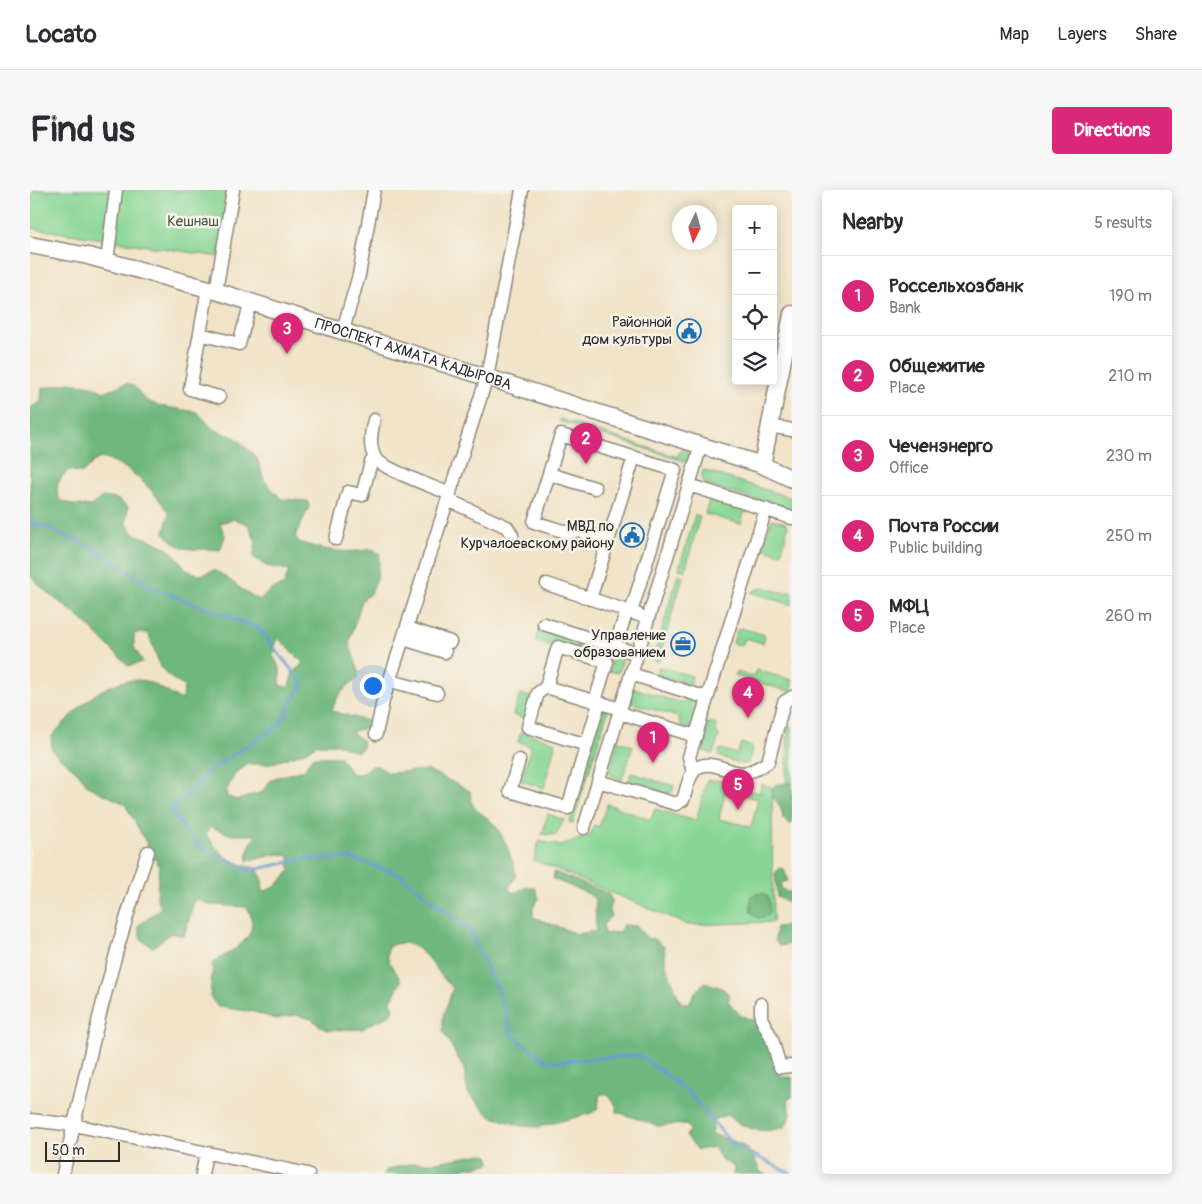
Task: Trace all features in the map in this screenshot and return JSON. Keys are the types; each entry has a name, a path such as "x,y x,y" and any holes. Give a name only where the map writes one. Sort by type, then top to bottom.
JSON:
{"main road":[{"name":"ПРОСПЕКТ АХМАТА КАДЫРОВА","path":"30,244 107,261 212,290 344,330 762,464 792,479"},
{"path":"762,464 788,357 792,314"}],"street":[{"path":"107,261 116,190"},
{"path":"219,397 190,389 200,334 212,290 233,190"},
{"path":"344,330 359,276 374,190"},
{"path":"376,734 390,681 487,377 522,190"},
{"path":"200,334 239,344 251,302"},
{"path":"374,420 371,434 372,448 376,459 387,467 507,527 512,535"},
{"path":"770,426 792,430"},
{"path":"608,539 578,530 569,533 534,522 561,435 675,470 629,612 618,637"},
{"path":"584,828 701,445"},
{"path":"590,598 634,457"},
{"path":"336,539 348,492 362,495 371,462 376,459"},
{"path":"549,474 595,488"},
{"path":"689,485 792,518"},
{"path":"693,772 689,757 766,509"},
{"path":"547,584 649,618"},
{"path":"544,624 638,654"},
{"path":"405,633 448,647"},
{"path":"520,760 510,791 568,808 587,744 607,662 558,647 546,687 538,694 528,727 587,744"},
{"path":"632,674 707,698"},
{"path":"390,681 437,694"},
{"path":"546,687 597,702 696,736"},
{"path":"598,781 676,804 683,800 693,772 701,765 710,764 742,773 756,770 768,762 784,702 792,697"},
{"path":"63,1174 103,995 125,917 148,852"},
{"path":"762,1004 761,1018 772,1039 780,1067 792,1066"},
{"path":"30,1120 74,1126 308,1174"},
{"path":"202,1174 206,1153"}],"green space":[{"name":"Кешнаш","path":"30,190 230,190 219,257 30,228"},
{"path":"70,383 92,386 104,392 127,383 134,386 145,400 159,406 197,412 213,429 236,438 257,458 264,480 281,499 308,501 309,507 295,536 299,542 336,551 373,549 380,554 377,578 371,593 362,600 349,643 359,672 357,679 341,693 332,711 368,721 368,727 351,732 362,740 363,747 357,752 337,744 317,744 305,752 270,764 248,764 235,774 226,791 227,797 238,800 262,792 270,781 277,777 304,770 312,757 340,757 352,774 360,774 372,766 378,766 389,773 428,770 470,791 474,808 493,823 508,848 516,876 508,889 514,893 527,887 535,888 539,899 533,907 533,917 577,934 596,931 595,899 589,894 553,879 554,872 609,894 612,901 609,908 611,916 603,925 604,934 619,932 623,925 637,926 646,938 654,939 664,947 666,966 681,1003 689,1003 696,991 705,982 722,988 730,995 728,1001 740,1015 757,1022 771,1043 781,1077 792,1077 792,1097 787,1100 791,1114 785,1127 769,1130 748,1128 727,1115 713,1120 712,1134 742,1145 752,1154 760,1172 765,1174 732,1174 734,1173 734,1167 721,1159 714,1147 698,1150 686,1136 690,1130 686,1124 658,1126 617,1112 616,1105 607,1094 600,1094 598,1108 592,1113 539,1127 521,1126 490,1116 468,1093 464,1069 443,1031 443,1017 453,988 426,956 409,944 400,943 389,946 389,961 401,982 391,1001 394,1009 391,1013 363,1029 326,1030 311,1019 296,1015 276,1019 254,1012 218,1007 210,997 213,962 238,947 249,934 252,926 247,907 211,905 195,898 184,936 171,933 153,947 141,940 138,926 161,908 157,898 159,866 125,804 89,787 77,772 52,751 51,737 89,699 124,681 150,682 183,700 184,686 163,670 148,633 134,633 134,647 143,662 129,666 81,619 30,576 30,408 41,402 42,388","holes":["100,458 119,464 149,488 169,514 164,533 184,548 220,550 225,536 220,523 234,519 248,524 256,542 253,557 266,566 289,570 284,584 271,590 260,600 214,570 200,575 186,570 176,556 164,546 133,534 126,522 128,507 117,499 102,497 91,506 73,505 60,500 57,487 65,473 69,470 83,473 93,462","277,637 303,663 293,673 288,688 280,685 280,668 273,656","210,827 232,835 256,835 249,847 247,861 278,854 289,856 290,871 275,887 263,892 262,878 257,868 228,858 206,834"]},
{"path":"560,419 677,457 680,451 687,449 691,453 690,463 559,421"},
{"path":"703,470 792,498 792,511 707,485 701,478"},
{"path":"710,497 746,507 741,524 705,514"},
{"path":"695,515 700,516 685,571 679,569"},
{"path":"772,519 784,522 788,526 781,554 762,548"},
{"path":"678,574 683,576 658,662 653,660"},
{"path":"763,587 787,594 788,590 792,591 792,605 751,592"},
{"path":"540,627 625,653 618,673 609,671 612,660 549,641 548,646 535,642"},
{"path":"741,628 765,635 763,643 745,638 742,646 733,643 737,630"},
{"path":"659,667 692,676 690,685 656,675"},
{"path":"756,670 792,680 792,690 788,691 735,676 736,672 753,677"},
{"path":"633,688 682,703 689,697 699,701 692,726 688,728 681,726 678,717 629,702"},
{"path":"520,694 532,697 526,719 513,715"},
{"path":"603,709 608,710 573,823 569,822"},
{"path":"709,722 716,724 716,731 719,736 713,754 703,751 701,747"},
{"path":"788,726 792,726 792,784 786,785"},
{"path":"646,728 671,736 670,745 667,747 643,739 642,735"},
{"path":"521,732 556,742 544,788 521,781 531,746 518,742"},
{"path":"618,741 633,746 622,780 612,776 609,772"},
{"path":"741,743 753,747 748,763 741,764 718,756 720,749 737,754"},
{"path":"631,773 674,786 672,792 666,794 628,783"},
{"path":"707,780 728,781 727,786 739,788 738,794 725,792 719,819 751,827 758,799 748,797 749,791 760,793 761,784 772,787 773,922 688,925 534,860 539,841 561,846 590,836 594,825 599,827 607,804 651,820 655,809 696,821"},
{"path":"792,783 792,823 790,824 783,819 780,807 772,797 772,790 776,784"},
{"path":"548,814 564,820 556,835 542,834"},
{"path":"780,868 784,869 788,881 781,883 781,887 786,892 792,892 790,903 777,897 775,873"},
{"path":"762,893 768,897 770,910 767,916 758,918 751,912 751,896"},
{"path":"790,921 792,922 792,944 779,946 775,940 776,927 784,926"},
{"path":"482,1154 489,1156 490,1163 476,1167 466,1167 457,1172 430,1169 421,1174 383,1174 388,1169 414,1163 430,1163"}],"waterway":[{"path":"30,521 91,547 153,588 258,628 303,684 279,725 209,771 171,812 197,845 248,871 304,859 350,858 399,874 469,930 498,990 512,1035 548,1062 640,1055 688,1092 733,1145 792,1174"}],"place":[{"name":"Районной дом культуры","path":"689,331"},
{"name":"Чеченэнерго","path":"287,354"},
{"name":"Общежитие","path":"586,464"},
{"name":"МВД по Курчалоевскому району","path":"632,535"},
{"name":"Управление образованием","path":"683,644"},
{"name":"Почта России","path":"748,718"},
{"name":"Россельхозбанк","path":"653,763"},
{"name":"МФЦ","path":"738,810"}]}
